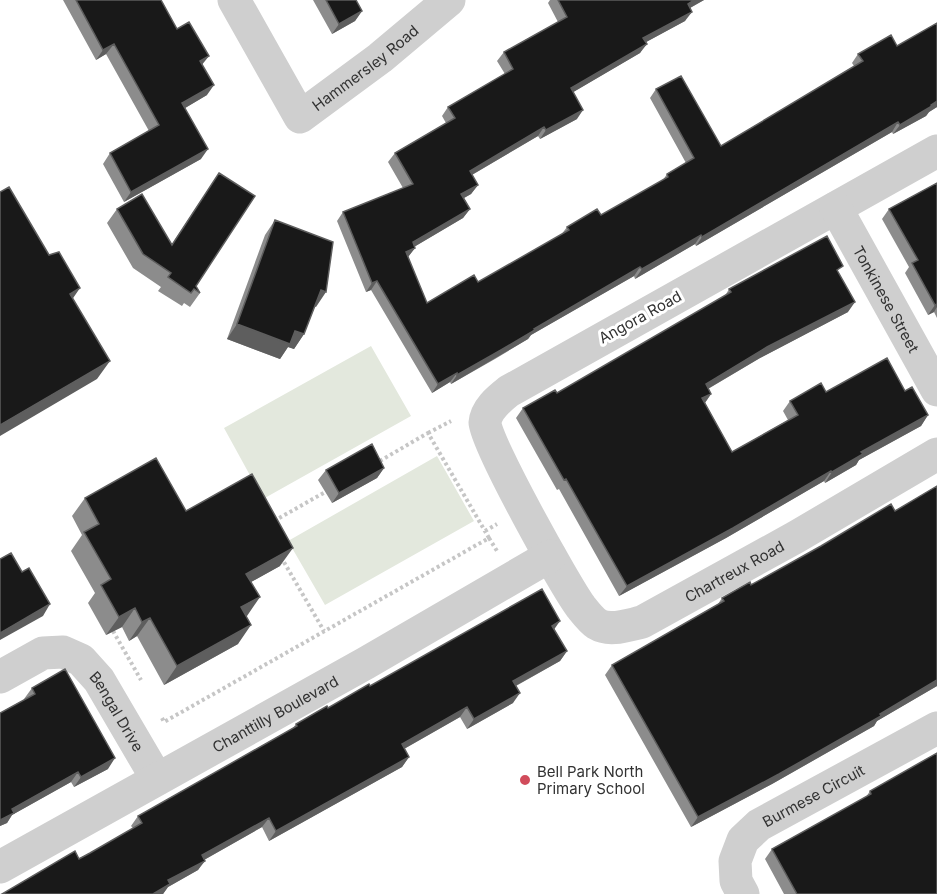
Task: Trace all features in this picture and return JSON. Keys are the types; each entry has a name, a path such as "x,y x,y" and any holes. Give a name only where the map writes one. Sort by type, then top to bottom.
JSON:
{"street":[{"name":"Hammersley Road","path":"234,0 300,117 380,58 450,0"},
{"name":"Angora Road","path":"550,556 489,440 485,423 495,402 509,391 937,151"},
{"name":"Tonkinese Street","path":"836,208 937,390"},
{"name":"Chartreux Road","path":"550,556 581,607 598,624 618,628 642,622 796,537 937,453"},
{"name":"Chanttilly Boulevard","path":"0,867 366,663 550,556"},
{"name":"Bengal Drive","path":"0,677 43,653 63,652 81,660 99,680 158,779"},
{"name":"Burmese Circuit","path":"743,894 736,881 735,861 742,840 759,825 937,728"}],"path":[{"path":"158,712 164,722 489,538 428,433 377,462"},
{"path":"264,527 336,486"},
{"path":"280,555 324,631"},
{"path":"114,631 141,681"}],"shaded area":[{"path":"371,346 411,416 263,499 224,428"},
{"path":"437,456 474,521 325,605 288,541"}],"building":[{"path":"76,0 161,0 177,29 189,22 209,56 200,61 214,85 182,103 208,149 131,192 110,153 159,125 114,44 103,50"},
{"path":"326,0 356,0 362,11 339,24"},
{"path":"558,0 694,0 688,4 692,12 643,38 647,44 571,88 583,110 546,130 544,127 470,171 478,185 461,194 470,209 413,242 415,248 406,252 427,303 474,275 478,282 569,230 567,227 597,209 601,215 668,177 667,174 694,158 656,89 681,76 721,146 863,61 858,54 891,35 897,46 937,23 937,101 900,125 898,122 702,237 701,235 642,269 640,267 501,350 438,384 377,281 372,283 343,212 413,184 395,153 455,118 448,107 513,69 504,52 567,17"},
{"path":"219,173 255,196 196,286 200,293 194,289 191,293 168,277 171,273 143,254 117,209 142,194 172,245"},
{"path":"937,183 937,304 935,305 912,263 918,260 889,209"},
{"path":"9,187 49,255 59,252 80,288 70,294 110,361 0,425 0,192"},
{"path":"275,220 333,242 326,292 321,290 304,334 295,331 290,344 237,324"},
{"path":"827,236 843,266 837,270 855,302 767,347 706,384 711,394 702,398 732,452 798,415 790,401 821,383 826,392 887,358 905,391 912,387 928,415 861,452 863,454 832,472 627,586 523,408 555,390 557,393 731,292 729,289"},
{"path":"372,444 384,468 339,493 326,470"},
{"path":"156,458 186,511 252,474 293,548 246,574 260,597 241,607 251,625 177,666 150,618 142,622 135,608 119,617 101,585 111,579 84,532 99,524 85,498"},
{"path":"937,486 937,680 880,714 881,716 698,817 612,665 724,601 722,598 750,582 751,585 891,504 895,511"},
{"path":"11,553 22,572 29,568 50,604 0,633 0,559"},
{"path":"542,589 560,621 552,626 567,651 513,681 520,693 474,719 467,707 402,744 409,757 276,831 269,818 202,855 205,861 168,880 170,884 153,894 2,894 75,851 79,859 90,853 142,823 138,816 297,726 296,724 327,706 328,708 369,684 370,686"},
{"path":"65,669 115,758 81,777 78,772 12,809 14,813 0,820 0,713 35,694 32,688"},
{"path":"937,753 937,894 797,894 772,849 871,794 870,791"}],"place":[{"name":"Bell Park North Primary School","path":"525,780"}]}
